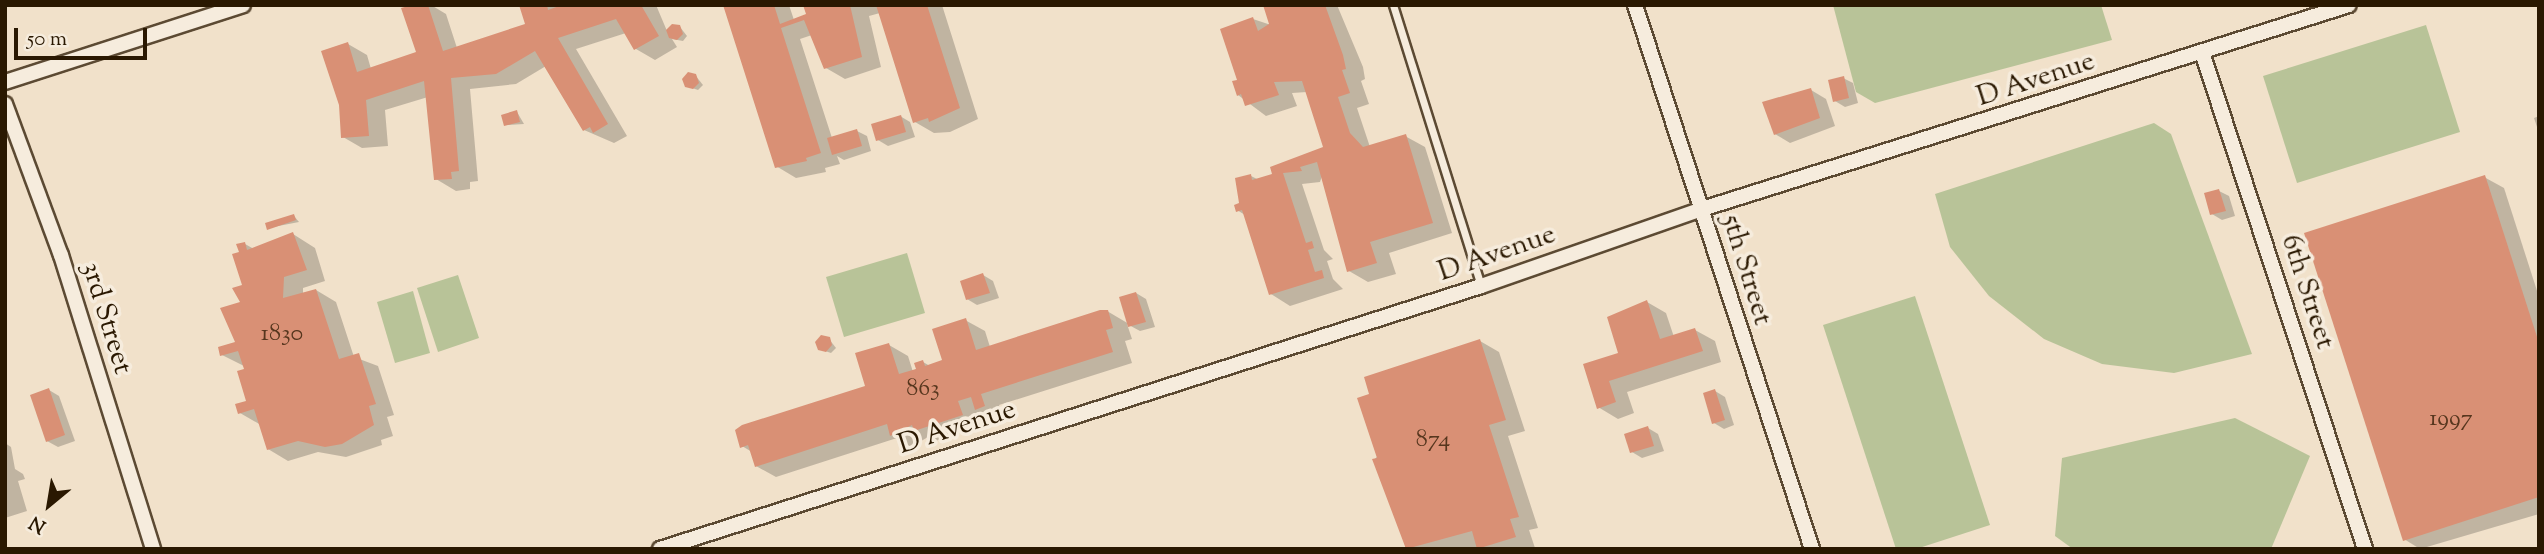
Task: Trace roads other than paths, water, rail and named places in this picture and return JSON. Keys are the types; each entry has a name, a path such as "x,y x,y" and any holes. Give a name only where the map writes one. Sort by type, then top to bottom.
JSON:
{"street":[{"path":"5,82 243,5"},
{"name":"5th Street","path":"1635,5 1812,549"},
{"name":"D Avenue","path":"660,549 695,543 1481,286 1702,209 2348,5"},
{"name":"6th Street","path":"2202,52 2365,549"},
{"name":"3rd Street","path":"5,104 61,255 153,549"}],"lane":[{"path":"1393,5 1481,286"}]}
